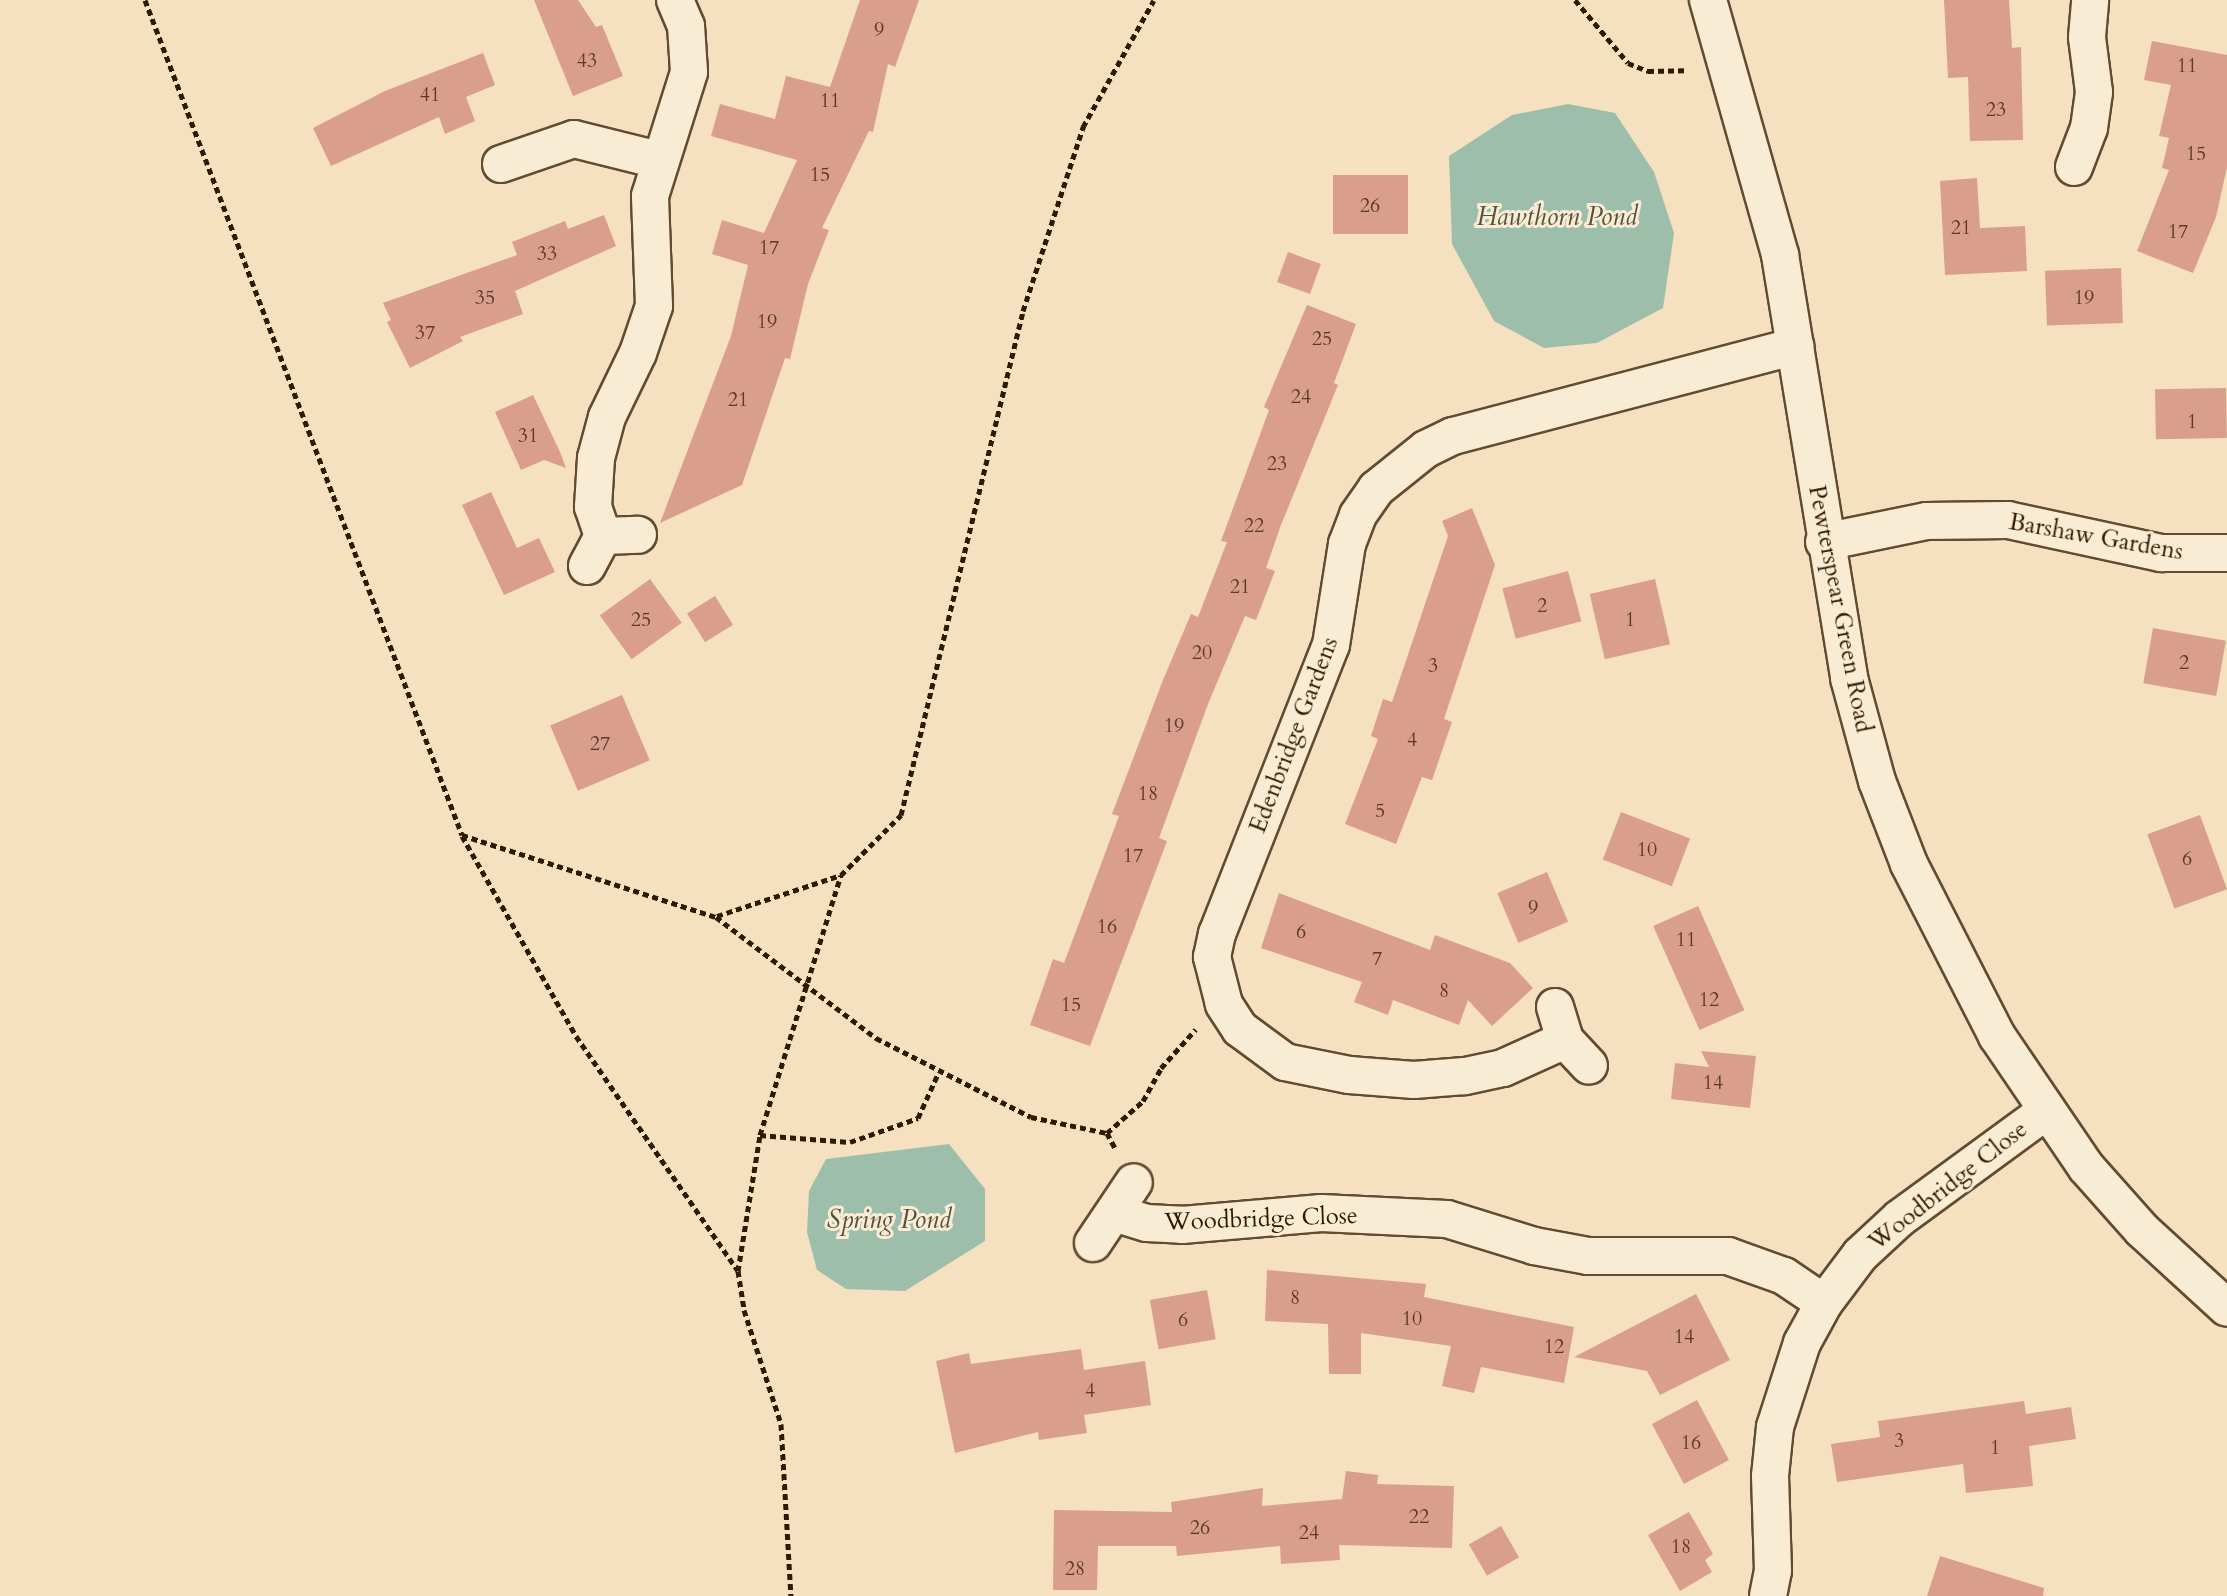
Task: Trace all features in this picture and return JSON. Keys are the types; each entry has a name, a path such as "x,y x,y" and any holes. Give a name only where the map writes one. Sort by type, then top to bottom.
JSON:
{"street":[{"path":"638,535 595,551 594,473 607,417 638,353 654,306 648,230 658,160 689,72 686,26 675,0"},
{"name":"Pewterspear Green Road","path":"1708,0 1732,71 1776,241 1849,678 1877,781 1909,864 1960,970 2046,1111 2142,1230 2227,1308"},
{"path":"2070,170 2089,128 2094,92 2087,37 2090,0"},
{"path":"501,164 574,139 658,160"},
{"name":"Edenbridge Gardens","path":"1570,1038 1503,1068 1464,1076 1414,1080 1349,1075 1285,1062 1262,1049 1224,1004 1212,957 1217,934 1331,645 1347,544 1376,489 1426,449 1453,436 1795,346"},
{"name":"Barshaw Gardens","path":"1824,542 1926,521 1996,520 2161,553 2227,553"},
{"name":"Woodbridge Close","path":"1768,1596 1773,1571 1770,1476 1775,1427 1802,1343 1824,1303 1860,1255 1900,1218 2046,1111"},
{"path":"1093,1243 1134,1182"},
{"name":"Woodbridge Close","path":"1114,1213 1147,1223 1182,1225 1321,1213 1447,1219 1534,1246 1588,1256 1728,1256 1784,1276 1824,1303"}],"path":[{"path":"145,0 462,835 576,1036 738,1271"},
{"path":"716,917 841,875 901,815 1023,311 1083,127 1154,0"},
{"path":"1575,0 1620,56 1636,68 1732,71"},
{"path":"462,835 716,917 876,1038 938,1074 1031,1117 1107,1133 1143,1101 1181,1044 1224,1004"},
{"path":"791,1596 781,1424 744,1310 738,1271 760,1135 841,875"},
{"path":"760,1135 850,1142 918,1118 938,1074"}],"water":[{"name":"Hawthorn Pond","path":"1568,104 1615,113 1654,172 1674,233 1663,308 1597,343 1544,348 1494,321 1452,244 1449,156 1512,115"},
{"name":"Spring Pond","path":"949,1144 985,1189 985,1241 905,1291 846,1289 817,1270 807,1232 809,1191 826,1159"}],"building":[{"path":"534,0 578,0 596,27 602,25 623,76 573,96"},
{"path":"860,0 919,0 895,67 888,64 873,132 869,131 822,228 829,230 808,284 790,359 785,358 742,485 660,523 731,336 748,265 712,254 722,220 764,233 797,160 711,136 720,104 775,119 786,76 830,87"},
{"path":"1944,0 2009,0 2012,48 2021,47 2023,140 1970,141 1968,77 1948,78"},
{"path":"2152,41 2227,55 2227,167 2216,217 2193,273 2137,251 2169,170 2162,168 2169,138 2159,136 2171,85 2144,80"},
{"path":"483,53 495,85 466,97 475,121 445,134 439,117 331,166 313,128 385,91"},
{"path":"1333,175 1408,175 1408,234 1333,234"},
{"path":"1977,178 1980,228 2025,226 2027,271 1945,275 1940,181"},
{"path":"604,215 616,246 515,291 523,314 460,337 463,341 410,368 387,322 391,320 383,303 517,255 512,242 565,221 568,229"},
{"path":"1288,252 1321,264 1310,294 1277,282"},
{"path":"2121,268 2123,323 2047,326 2045,271"},
{"path":"1307,305 1356,324 1334,383 1338,385 1266,568 1275,571 1256,620 1245,616 1208,704 1159,838 1167,841 1090,1046 1030,1025 1053,959 1064,963 1119,816 1112,814 1163,680 1191,614 1198,617 1227,542 1221,541 1269,410 1264,407"},
{"path":"2226,388 2227,438 2156,439 2155,389"},
{"path":"533,395 566,468 544,460 521,470 495,412"},
{"path":"491,492 517,548 539,538 555,572 504,595 462,505"},
{"path":"1472,508 1495,565 1444,719 1452,722 1432,780 1422,777 1396,844 1345,824 1378,739 1371,736 1383,699 1392,702 1448,536 1442,521"},
{"path":"1568,571 1581,621 1516,639 1502,589"},
{"path":"650,579 682,623 632,659 600,615"},
{"path":"1655,579 1670,644 1605,659 1590,594"},
{"path":"715,596 733,625 705,642 687,613"},
{"path":"2153,628 2226,641 2216,696 2143,683"},
{"path":"622,695 650,760 578,791 550,725"},
{"path":"1621,812 1690,839 1672,886 1603,860"},
{"path":"2200,815 2227,889 2174,908 2147,834"},
{"path":"1547,872 1568,922 1518,943 1497,893"},
{"path":"1279,893 1430,950 1435,935 1510,963 1533,988 1492,1026 1468,1000 1459,1025 1393,1000 1388,1015 1354,1002 1362,982 1261,948"},
{"path":"1698,906 1744,1010 1700,1030 1653,926"},
{"path":"1701,1051 1756,1056 1750,1108 1671,1099 1675,1063 1709,1067"},
{"path":"1267,1270 1426,1284 1424,1297 1574,1327 1564,1383 1481,1367 1474,1393 1442,1386 1451,1346 1361,1333 1361,1374 1329,1374 1328,1324 1265,1321"},
{"path":"1207,1290 1216,1339 1159,1349 1150,1300"},
{"path":"1696,1294 1730,1360 1660,1395 1647,1371 1574,1357"},
{"path":"1081,1349 1084,1370 1145,1361 1151,1405 1084,1415 1087,1433 1039,1440 1038,1432 955,1453 936,1361 969,1353 971,1364"},
{"path":"1697,1400 1729,1460 1684,1484 1652,1424"},
{"path":"2024,1401 2026,1414 2071,1407 2076,1439 2029,1446 2033,1486 1966,1493 1963,1464 1837,1482 1831,1444 1880,1437 1878,1421"},
{"path":"1346,1471 1378,1475 1377,1484 1454,1486 1452,1548 1339,1545 1340,1560 1281,1564 1280,1546 1177,1556 1176,1546 1098,1546 1097,1590 1053,1590 1054,1510 1172,1512 1171,1502 1263,1488 1262,1506 1342,1499"},
{"path":"1689,1512 1713,1554 1705,1560 1712,1572 1680,1591 1648,1535"},
{"path":"1501,1526 1519,1557 1487,1576 1469,1544"},
{"path":"1940,1556 2044,1588 2043,1596 1927,1596"}]}
